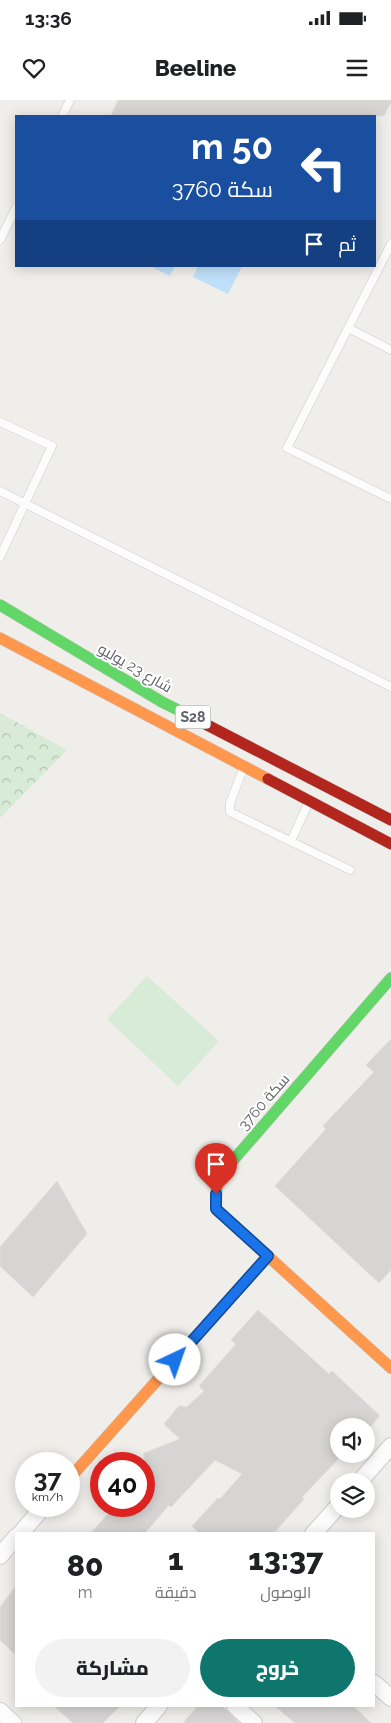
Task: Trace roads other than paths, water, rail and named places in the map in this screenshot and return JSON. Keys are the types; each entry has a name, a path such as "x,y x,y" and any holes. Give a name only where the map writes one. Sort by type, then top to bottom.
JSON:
{"main road":[{"name":"شارع 23 يوليو","path":"0,605 162,702 391,820"},
{"name":"S28","path":"0,638 391,844"},
{"name":"سكة 3760","path":"391,978 217,1179 216,1209 391,1368"},
{"path":"80,1467 268,1256"}],"street":[{"path":"367,1473 391,1446"},
{"path":"315,1532 330,1515"},
{"path":"22,1532 35,1517"},
{"path":"0,1556 15,1538"},
{"path":"375,1684 391,1698"},
{"path":"144,1723 158,1707"},
{"path":"236,1707 254,1723"},
{"path":"0,1711 13,1723"}],"lane":[{"path":"62,115 70,100"},
{"path":"0,240 15,210"},
{"path":"391,244 286,448 391,500"},
{"path":"348,328 391,350"},
{"path":"0,422 52,446 0,557"},
{"path":"0,492 391,686"},
{"path":"244,766 230,803 230,812 350,870"},
{"path":"291,841 309,801"}],"water":[{"path":"152,267 174,267 170,276"},
{"path":"198,267 242,267 228,294 193,277"}]}
